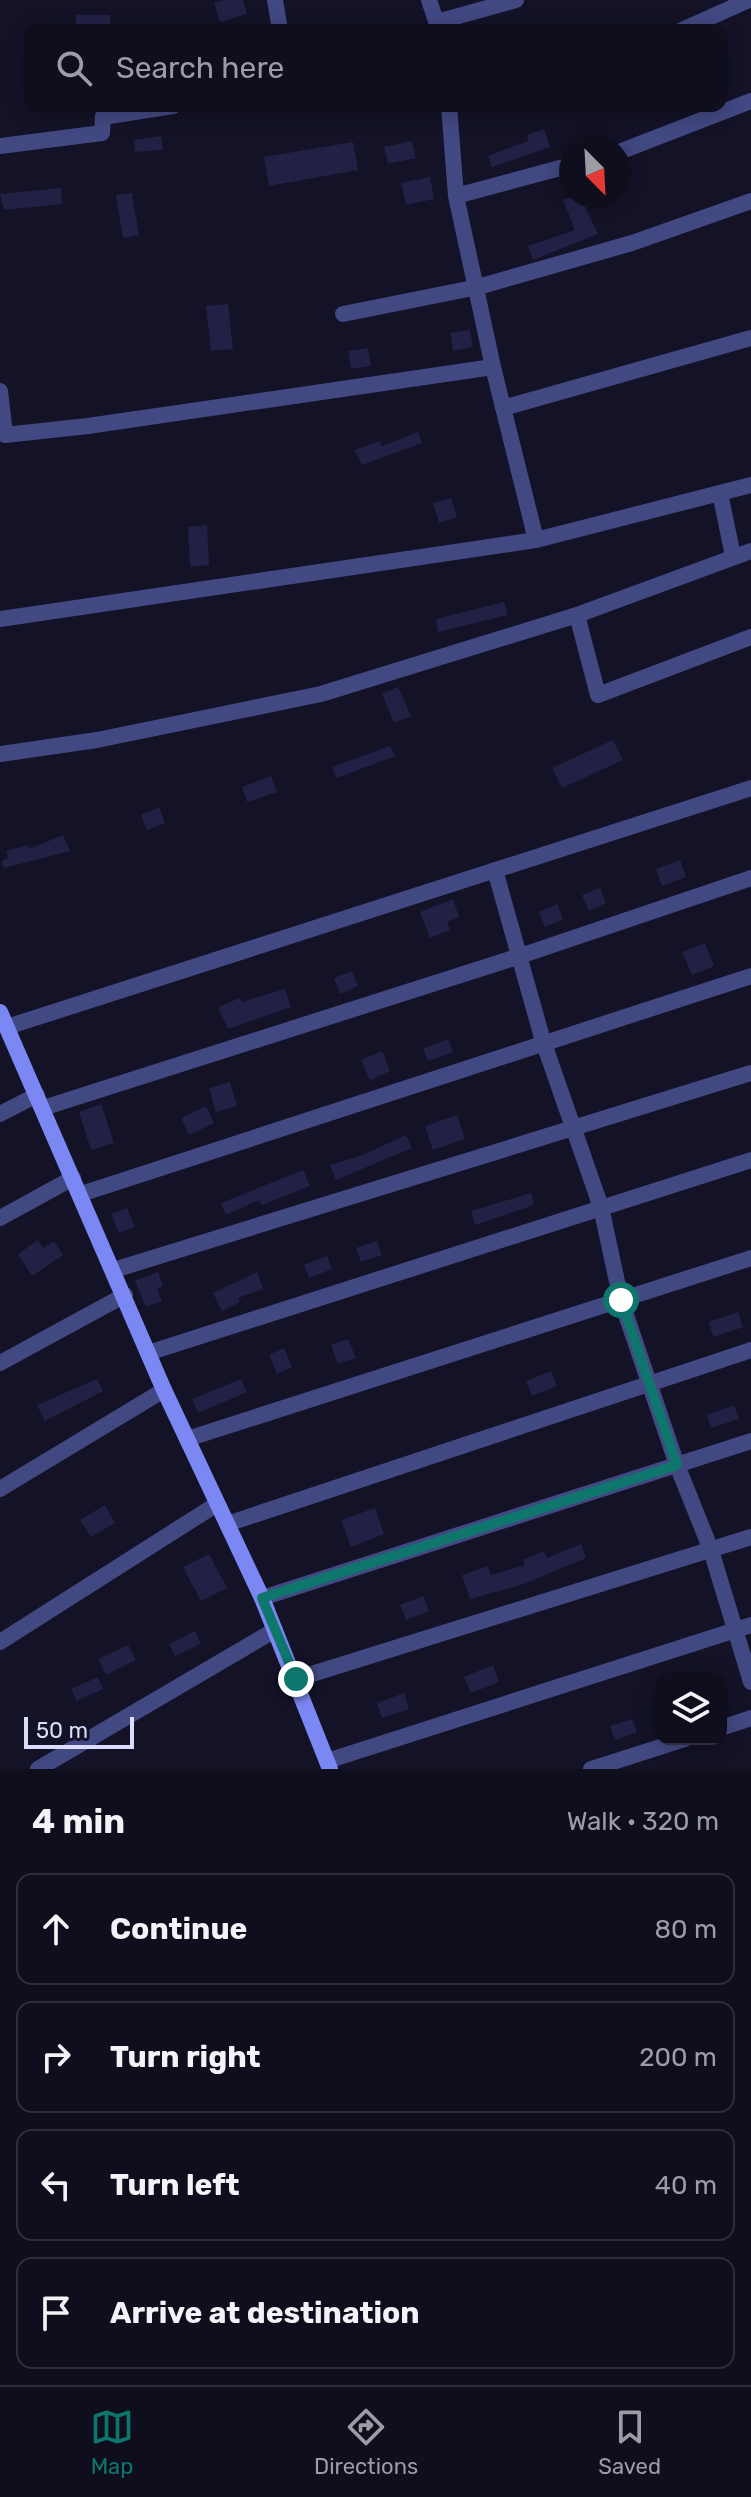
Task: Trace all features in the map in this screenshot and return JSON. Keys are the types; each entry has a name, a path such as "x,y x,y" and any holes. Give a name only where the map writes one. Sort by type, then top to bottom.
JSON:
{"street":[{"path":"275,0 279,24"},
{"path":"429,0 437,24"},
{"path":"444,24 516,0"},
{"path":"695,24 749,0"},
{"path":"727,110 751,101"},
{"path":"0,146 102,133 103,117 135,112"},
{"path":"449,112 456,196 493,367 536,540"},
{"path":"631,147 723,112"},
{"path":"456,196 559,168"},
{"path":"343,314 478,287 632,243 751,201"},
{"path":"503,408 751,338"},
{"path":"0,391 5,435 88,426 493,367"},
{"path":"0,619 536,540 751,485"},
{"path":"720,493 733,556"},
{"path":"0,754 97,740 321,694 577,615 751,551"},
{"path":"577,615 598,695 751,637"},
{"path":"743,1627 328,1765 262,1598 164,1390 4,1020 751,788"},
{"path":"495,870 543,1041 601,1207 621,1300 677,1465 743,1627 751,1682"},
{"path":"0,1114 517,957 751,878"},
{"path":"81,1194 543,1041 751,976"},
{"path":"114,1270 576,1130 751,1073"},
{"path":"148,1353 751,1160"},
{"path":"0,1218 73,1178"},
{"path":"187,1439 751,1258"},
{"path":"0,1363 125,1295"},
{"path":"227,1524 650,1381 751,1350"},
{"path":"0,1489 164,1390"},
{"path":"262,1598 751,1441"},
{"path":"0,1642 217,1504"},
{"path":"296,1679 751,1537"},
{"path":"38,1769 275,1630"},
{"path":"727,1726 751,1718"},
{"path":"591,1769 666,1745"}],"building":[{"path":"243,0 247,14 220,22 214,3"},
{"path":"76,15 110,15 110,24 76,24"},
{"path":"544,129 550,147 492,167 488,156 528,141 527,135"},
{"path":"161,136 163,150 135,152 134,140"},
{"path":"412,141 416,158 388,164 384,147"},
{"path":"353,142 358,170 269,186 264,157"},
{"path":"430,177 434,199 406,205 401,183"},
{"path":"61,188 62,204 4,210 0,194"},
{"path":"132,193 139,235 123,238 116,195"},
{"path":"566,208 586,208 598,234 533,260 528,246 575,230"},
{"path":"228,304 233,349 211,351 206,306"},
{"path":"470,330 473,347 453,351 450,333"},
{"path":"368,348 371,366 351,369 348,351"},
{"path":"418,432 422,443 362,465 354,450 380,441 382,446"},
{"path":"451,498 457,517 439,523 433,503"},
{"path":"207,525 209,565 190,567 188,527"},
{"path":"504,602 508,615 438,632 436,619"},
{"path":"398,687 411,716 394,723 382,694"},
{"path":"613,740 623,760 562,788 552,768"},
{"path":"390,746 395,756 337,778 332,767"},
{"path":"271,776 277,792 247,802 242,787"},
{"path":"159,807 165,823 147,830 141,815"},
{"path":"63,835 70,851 4,868 2,861 8,858 6,851 28,845 29,849"},
{"path":"680,860 686,877 662,886 656,869"},
{"path":"600,888 606,903 589,911 582,895"},
{"path":"453,899 459,917 447,922 450,930 430,938 420,912"},
{"path":"557,904 563,919 545,927 539,912"},
{"path":"705,943 714,966 692,975 682,952"},
{"path":"352,971 358,986 340,994 334,978"},
{"path":"285,989 291,1007 228,1029 218,1007 240,998 242,1002"},
{"path":"448,1039 453,1052 428,1061 423,1049"},
{"path":"382,1051 390,1071 370,1080 361,1060"},
{"path":"230,1082 237,1106 216,1112 209,1088"},
{"path":"101,1104 114,1143 91,1150 79,1112"},
{"path":"206,1106 214,1123 189,1135 181,1118"},
{"path":"457,1115 465,1139 433,1150 425,1126"},
{"path":"406,1135 412,1148 336,1180 330,1165 363,1155"},
{"path":"303,1170 310,1186 262,1205 259,1200 226,1215 221,1203"},
{"path":"531,1193 534,1205 475,1225 471,1211"},
{"path":"127,1208 135,1227 119,1233 111,1214"},
{"path":"38,1240 43,1248 54,1241 63,1255 32,1276 18,1254"},
{"path":"377,1241 382,1255 361,1262 356,1248"},
{"path":"327,1256 332,1269 309,1278 304,1265"},
{"path":"158,1272 163,1286 157,1289 162,1301 146,1307 135,1281"},
{"path":"257,1272 263,1289 238,1298 240,1302 222,1311 213,1293"},
{"path":"738,1312 743,1327 713,1337 709,1322"},
{"path":"348,1339 356,1358 338,1364 331,1345"},
{"path":"284,1348 292,1367 277,1374 269,1355"},
{"path":"551,1371 557,1386 532,1396 526,1381"},
{"path":"97,1379 103,1391 45,1421 37,1405"},
{"path":"241,1379 247,1392 198,1413 192,1399"},
{"path":"734,1405 739,1419 711,1428 707,1415"},
{"path":"105,1505 115,1523 91,1537 80,1520"},
{"path":"375,1508 384,1534 351,1547 341,1520"},
{"path":"581,1544 586,1558 524,1584 470,1599 462,1575 488,1566 491,1575 525,1565 523,1560 544,1551 547,1558"},
{"path":"209,1554 227,1588 201,1601 183,1567"},
{"path":"423,1596 429,1611 406,1620 400,1605"},
{"path":"195,1631 201,1644 175,1656 169,1644"},
{"path":"128,1645 136,1660 106,1675 98,1659"},
{"path":"493,1665 499,1682 471,1693 464,1677"},
{"path":"98,1677 103,1689 77,1701 71,1689"},
{"path":"404,1693 409,1709 382,1718 377,1703"},
{"path":"632,1719 637,1732 615,1740 610,1726"}],"route":[{"path":"296,1679 262,1598 677,1465 621,1300"}]}
